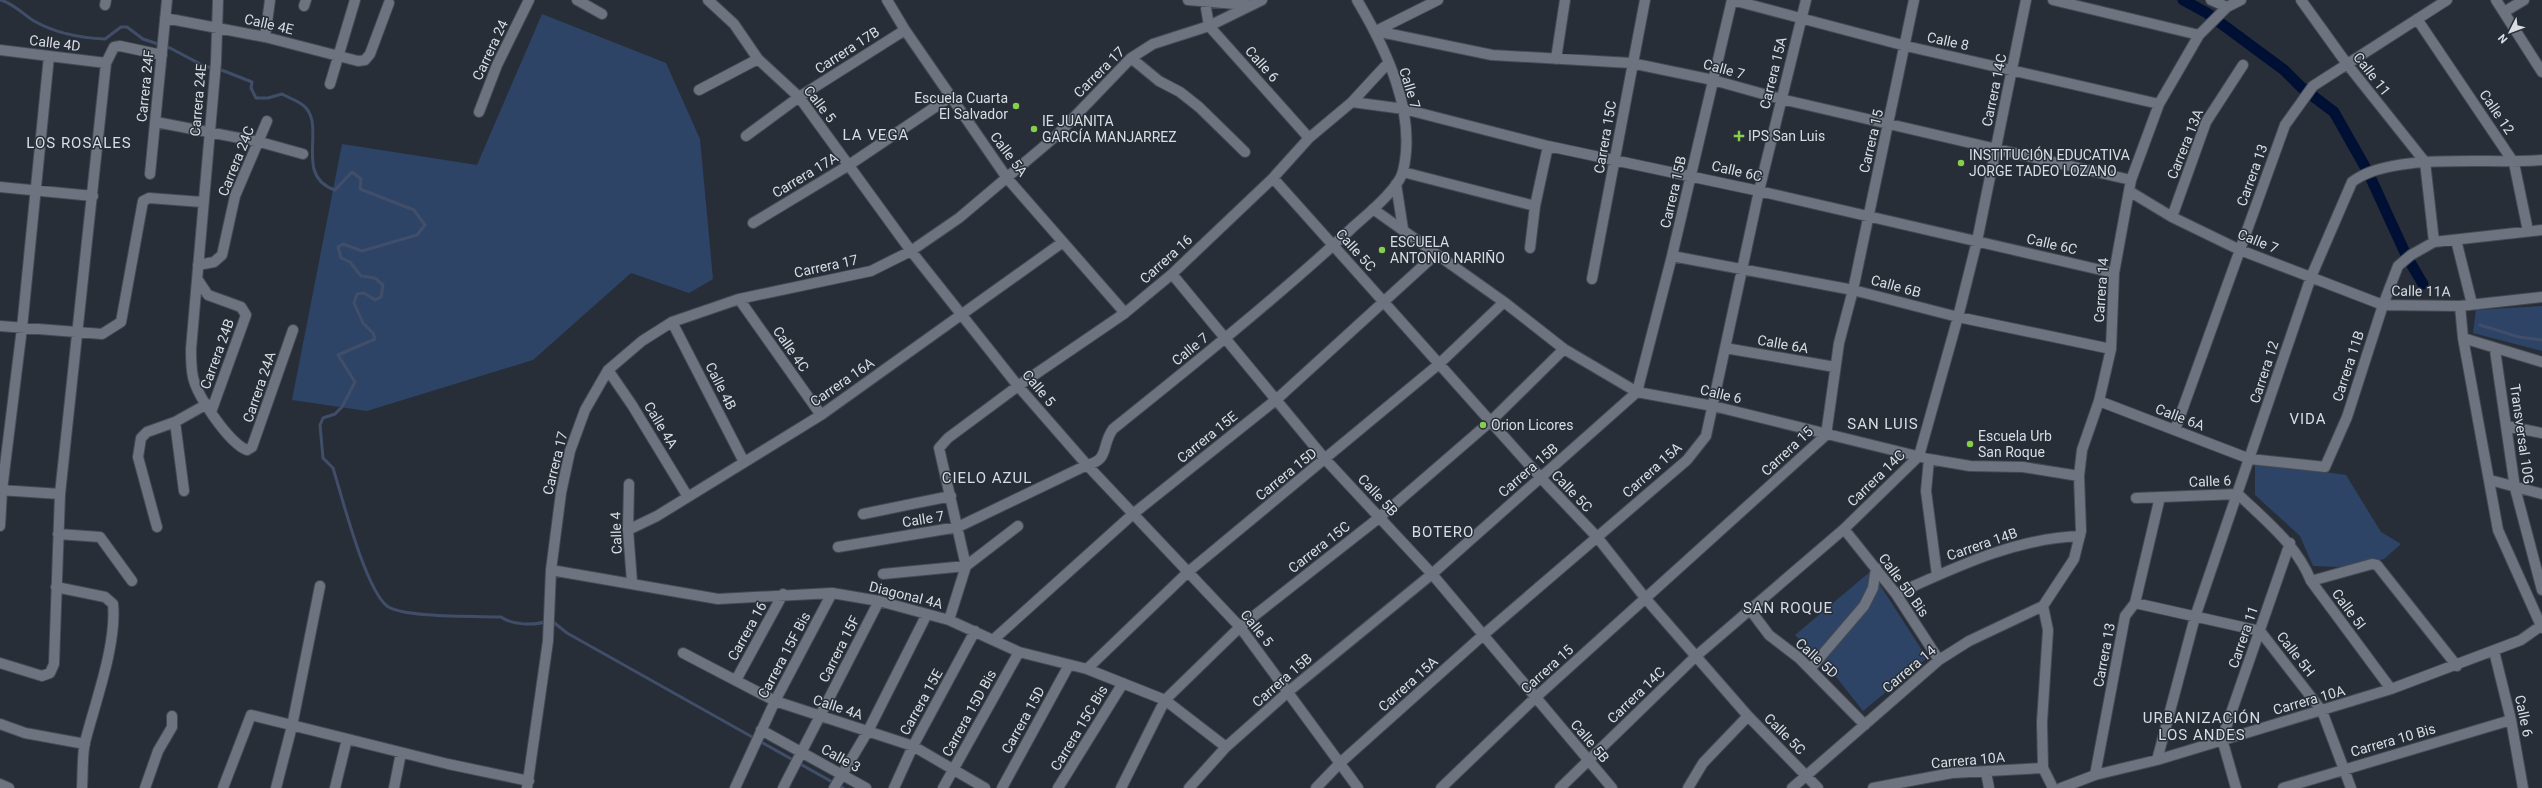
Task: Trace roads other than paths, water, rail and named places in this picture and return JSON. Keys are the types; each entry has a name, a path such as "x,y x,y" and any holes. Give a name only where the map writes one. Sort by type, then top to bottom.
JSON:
{"street":[{"name":"Carrera 24F","path":"150,174 167,0"},
{"name":"Carrera 24E","path":"202,202 216,62 218,0"},
{"path":"265,37 270,0"},
{"path":"330,84 355,0"},
{"name":"Carrera 24","path":"479,112 497,64 529,0"},
{"path":"577,0 602,14"},
{"name":"Calle 5","path":"709,0 734,24 758,59 799,97 911,251 960,315 1018,386 1087,465 1240,627 1289,691 1358,788"},
{"name":"Calle 5A","path":"887,0 905,30 950,97 1007,178 1125,313"},
{"path":"1188,0 1250,5"},
{"name":"Carrera 17","path":"528,784 548,641 551,570 561,493 570,451 585,410 608,370 642,341 672,322 739,299 871,271 911,251 958,218 1056,136 1131,58 1153,44 1209,26 1262,0"},
{"name":"Calle 7","path":"838,546 958,527 1087,465 1096,463 1103,458 1107,437 1113,429 1226,338 1373,209 1396,184 1403,172 1407,142 1404,109 1388,63 1376,31 1357,0"},
{"path":"1376,31 1438,0"},
{"path":"1556,59 1565,0"},
{"name":"Carrera 15C","path":"1592,278 1616,160 1632,62 1645,0"},
{"name":"Calle 8","path":"1732,0 1906,46 2013,69 2159,104"},
{"name":"Carrera 15B","path":"1189,788 1226,747 1289,691 1432,574 1637,392 1672,256 1732,0"},
{"name":"Carrera 15A","path":"1316,788 1340,763 1482,636 1687,460 1706,436 1759,191 1806,0"},
{"name":"Carrera 15","path":"1441,788 1535,698 1826,435 1839,343 1853,290 1906,46 1914,0"},
{"name":"Carrera 14C","path":"1560,788 1695,657 1751,611 1844,529 1919,456 1958,317 1977,241 2026,0"},
{"path":"2053,0 2199,34"},
{"path":"2211,0 2227,7"},
{"name":"Carrera 14","path":"1792,788 1806,774 1865,725 1938,660 1970,641 2043,606 2074,560 2080,536 2080,476 2082,450 2099,401 2112,349 2114,273 2131,180 2159,104 2199,34 2227,7 2241,0"},
{"name":"Calle 11","path":"2300,0 2347,64 2426,162"},
{"name":"Carrera 13","path":"2175,430 2285,125 2304,95 2313,86 2447,0"},
{"path":"2496,0 2542,72"},
{"path":"2504,12 2524,0"},
{"name":"Calle 6","path":"1204,2 1209,26 1309,138"},
{"name":"Calle 4E","path":"165,18 216,26 339,54 358,61 365,60 370,54 389,3"},
{"name":"Calle 12","path":"2417,19 2514,162 2528,231"},
{"name":"Carrera 17B","path":"746,136 799,97 905,30"},
{"name":"Calle 7","path":"1376,31 1492,55 1632,62 1713,80 1781,100 1889,123 2131,180"},
{"path":"0,663 42,676 50,673 54,664 60,494 106,63 114,47 120,46 163,50"},
{"name":"Calle 4D","path":"0,50 106,63"},
{"path":"0,526 1,490 22,328 49,56"},
{"path":"1131,58 1159,81 1180,92 1199,107 1245,152"},
{"path":"700,90 758,59"},
{"name":"Carrera 16","path":"951,496 939,448 948,438 1018,386 1125,313 1172,274 1273,178 1309,138 1352,102 1388,63"},
{"name":"Carrera 13A","path":"2172,217 2206,122 2243,65"},
{"name":"Carrera 17A","path":"753,223 849,165 950,97"},
{"name":"Calle 6C","path":"1352,102 1404,109 1548,146 1759,191 2114,273"},
{"path":"156,122 260,142 303,154"},
{"name":"Carrera 24C","path":"198,265 214,262 222,255 235,196 260,142 267,122"},
{"path":"1530,248 1535,206 1548,146"},
{"name":"Carrera 12","path":"2157,760 2196,617 2311,277 2352,182 2361,175 2374,170 2426,162 2514,162 2542,160"},
{"path":"2426,162 2434,242"},
{"path":"1403,172 1535,206"},
{"name":"Calle 5C","path":"1273,178 1385,301 1541,478 1597,537 1646,599 1695,657 1748,716 1818,788"},
{"path":"1396,184 1403,228"},
{"path":"0,187 35,192 93,196"},
{"name":"Calle 7","path":"2129,191 2172,217 2240,250 2383,305"},
{"path":"0,326 102,334 121,322 143,201 148,198 202,202"},
{"name":"Carrera 24C","path":"202,202 198,280 190,350 194,378 209,408"},
{"name":"Calle 6","path":"1373,209 1403,228 1436,254 1504,302 1564,349 1637,392 1713,406 1826,435 1929,459 1970,466 2023,468 2080,476"},
{"name":"Carrera 11B","path":"2250,459 2325,467 2347,417 2383,305 2398,266 2411,255 2434,242 2542,230"},
{"path":"2456,240 2472,304"},
{"name":"Carrera 16A","path":"628,530 657,516 821,415 1063,242"},
{"name":"Carrera 15E","path":"993,640 1133,514 1277,399 1436,254"},
{"name":"Calle 6B","path":"1672,256 1853,290 1958,317 2112,349"},
{"name":"Calle 5B","path":"1172,274 1277,399 1325,459 1432,574 1482,636 1612,788"},
{"name":"Carrera 24B","path":"198,280 208,295 241,307 246,315 209,408"},
{"name":"Calle 11A","path":"2383,305 2460,306 2542,297"},
{"name":"Calle 4C","path":"739,299 821,415"},
{"name":"Carrera 15D","path":"1088,669 1188,572 1439,364 1504,302"},
{"path":"2460,306 2463,338 2498,530 2542,626"},
{"name":"Calle 4B","path":"672,322 744,462"},
{"name":"Carrera 24A","path":"209,408 232,441 247,450 252,448 293,330"},
{"path":"2463,338 2495,350 2542,362"},
{"name":"Calle 6A","path":"1725,348 1836,367"},
{"name":"Carrera 15C","path":"1120,788 1165,700 1240,627 1380,517 1491,421 1564,349"},
{"name":"Transversal 10G","path":"2495,350 2515,488 2542,590"},
{"name":"Calle 4A","path":"608,370 632,405 688,497"},
{"name":"Calle 6A","path":"2099,401 2250,459"},
{"path":"157,527 138,458 139,446 142,438 147,432 209,408"},
{"path":"175,422 184,491"},
{"path":"2507,426 2542,434"},
{"path":"1929,459 1926,491 1937,575"},
{"path":"2490,480 2515,488 2542,494"},
{"name":"Calle 4","path":"629,484 628,530 632,582"},
{"path":"1,490 60,494"},
{"name":"Calle 6","path":"2136,498 2238,494 2290,543"},
{"path":"863,514 951,496 966,566 949,620"},
{"name":"Carrera 13","path":"2096,775 2125,616 2135,603 2160,497"},
{"path":"883,574 966,566 1018,526"},
{"name":"Calle 5D Bis","path":"1844,529 1896,594 1938,660"},
{"path":"58,534 100,537 132,581"},
{"name":"Carrera 14B","path":"1896,594 1962,564 2042,538 2080,536"},
{"name":"Calle 5I","path":"2290,543 2305,565 2311,581 2391,689"},
{"name":"Carrera 11","path":"2222,739 2290,543"},
{"path":"2311,581 2372,564 2378,565 2457,666"},
{"path":"1810,669 1864,606 1873,588 1876,568"},
{"name":"Diagonal 4A","path":"551,570 632,582 718,599 783,594 832,593 880,601 926,616 949,620 976,631 1019,652 1088,669 1165,700 1226,747"},
{"path":"276,788 292,726 320,586"},
{"path":"56,587 106,597 113,604 114,616 101,685 85,744 82,788"},
{"name":"Carrera 15F Bis","path":"735,788 774,701 832,593"},
{"name":"Carrera 16","path":"736,680 783,594"},
{"name":"Carrera 15F","path":"783,788 880,601"},
{"name":"Calle 5H","path":"2135,603 2260,631 2322,711 2345,768 2351,788"},
{"path":"2043,606 2048,630 2042,722 2043,768 2053,788"},
{"name":"Calle 5D","path":"1751,611 1769,635 1810,669 1865,725"},
{"path":"834,788 868,731 926,616"},
{"name":"Carrera 10A","path":"2061,788 2096,775 2157,760 2222,739 2322,711 2391,689 2457,666 2521,640 2542,626"},
{"name":"Carrera 15E","path":"894,788 913,746 976,631"},
{"name":"Calle 6","path":"2494,650 2511,720 2523,788"},
{"name":"Carrera 15D Bis","path":"943,788 1019,652"},
{"name":"Calle 4A","path":"683,653 774,701 913,746 985,788"},
{"name":"Carrera 15D","path":"1002,788 1069,665"},
{"name":"Carrera 15C Bis","path":"1058,788 1123,683"},
{"path":"145,788 158,751 172,727 172,716"},
{"path":"223,788 251,716 528,784"},
{"path":"1688,788 1703,763 1748,716"},
{"name":"Carrera 10 Bis","path":"2283,788 2345,768 2511,720"},
{"path":"0,724 25,734 85,744"},
{"path":"758,737 802,753"},
{"path":"335,788 346,739"},
{"path":"2222,739 2236,788"},
{"path":"394,788 401,753"},
{"name":"Calle 3","path":"802,753 866,788"},
{"name":"Carrera 10A","path":"1873,788 1907,785 1952,772 1986,772 2043,768"},
{"path":"1986,772 1989,788"},
{"path":"0,784 9,788"}],"waterway":[{"path":"1,0 18,9 34,21 51,29 87,38 105,39 121,27 127,27 143,39 170,48 204,66 224,71 252,82 251,88 256,98 268,98 282,94 297,101 304,106 310,115 313,126 313,163 316,174 323,183 335,190 352,172 361,179 360,189 414,210 425,225 417,235 362,251 343,244 338,247 341,258 350,262 361,276 375,278 383,285 381,297 375,300 364,293 357,294 354,303 363,323 373,333 375,339 338,355 355,382 342,407 335,414 323,418 320,425 323,458 333,468 348,520 363,562 379,596 387,606 408,613 501,617 511,622 523,624 536,624 547,621"},
{"path":"2183,0 2207,13 2284,70 2301,87 2334,112 2368,172 2407,257 2423,284"},
{"path":"2480,325 2519,337 2542,340"},
{"path":"552,621 567,633 843,788"}],"place":[{"name":"Escuela Cuarta El Salvador","path":"1016,106"},
{"name":"IE JUANITA GARCÍA MANJARREZ","path":"1034,129"},
{"name":"IPS San Luis","path":"1739,136"},
{"name":"INSTITUCIÓN EDUCATIVA JORGE TADEO LOZANO","path":"1961,163"},
{"name":"ESCUELA ANTONIO NARIÑO","path":"1382,250"},
{"name":"Orion Licores","path":"1483,425"},
{"name":"Escuela Urb San Roque","path":"1970,444"}],"district":[{"name":"LA VEGA","path":"876,135"},
{"name":"LOS ROSALES","path":"79,143"},
{"name":"VIDA","path":"2308,419"},
{"name":"SAN LUIS","path":"1883,424"},
{"name":"CIELO AZUL","path":"987,478"},
{"name":"BOTERO","path":"1443,532"},
{"name":"SAN ROQUE","path":"1788,608"},
{"name":"URBANIZACIÓN LOS ANDES","path":"2202,726"}]}
